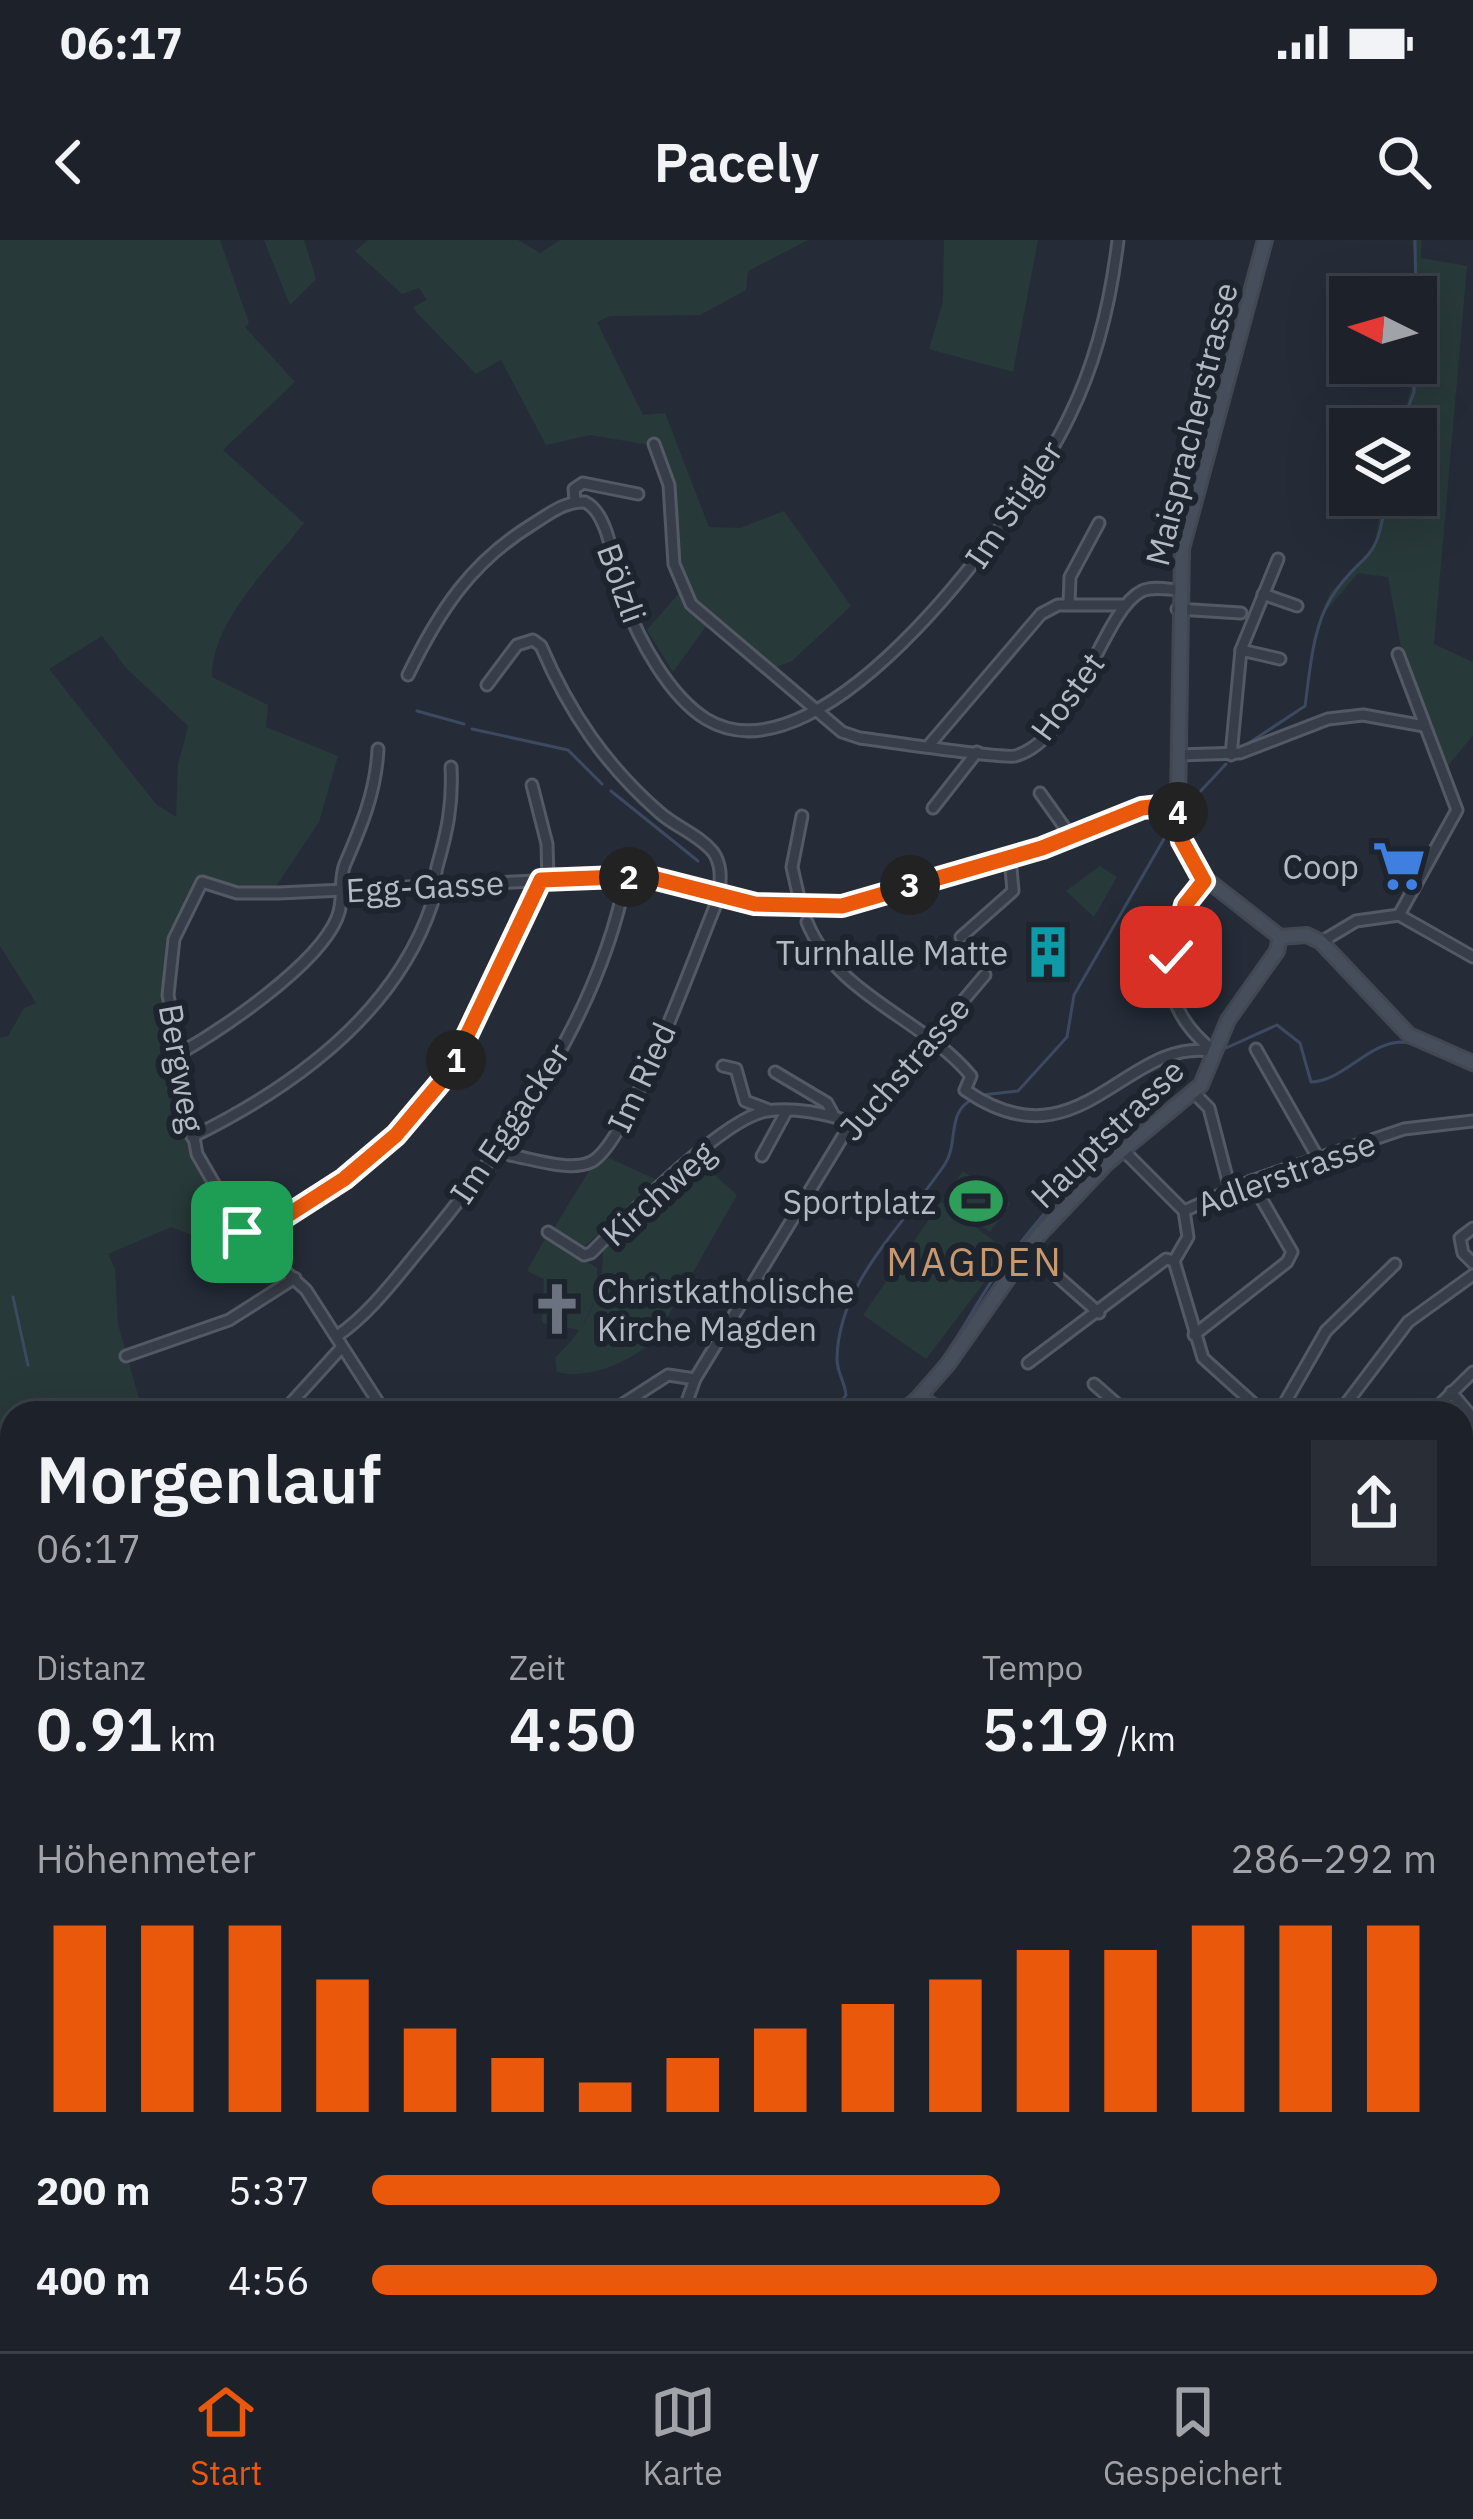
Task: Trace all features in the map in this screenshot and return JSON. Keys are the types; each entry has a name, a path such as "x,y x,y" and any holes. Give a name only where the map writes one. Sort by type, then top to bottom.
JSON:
{"main road":[{"name":"Maispracherstrasse","path":"1264,240 1187,523 1177,609 1178,805 1185,849 1204,881 1280,937"},
{"path":"1280,937 1297,934 1321,942 1409,1035 1473,1063"},
{"name":"Hauptstrasse","path":"917,1401 1024,1252 1122,1149 1194,1093 1235,1007 1277,951 1280,937"},
{"path":"921,1397 926,1401"}],"street":[{"name":"Im Stigler","path":"817,712 950,594 1032,488 1089,368 1118,240"},
{"name":"Hostet","path":"654,444 664,459 669,484 674,564 691,604 842,732 1012,757 1046,736 1090,671 1125,605"},
{"path":"408,675 435,620 475,567 507,540 575,501 574,490 583,483 638,494"},
{"name":"Bölzli","path":"575,501 591,503 597,511 626,604 688,705 706,719 739,730 786,727 817,712"},
{"path":"1069,604 1070,577 1099,523"},
{"path":"1235,754 1240,650 1278,559"},
{"path":"931,743 1051,608 1125,605 1142,590 1178,590"},
{"path":"1263,594 1297,606"},
{"path":"1177,609 1241,613"},
{"path":"487,685 517,645 533,640 542,646 570,708 620,776 714,854 721,872 718,897"},
{"path":"1240,650 1280,659"},
{"path":"1398,653 1457,800 1457,818 1399,915"},
{"path":"1178,755 1235,754 1328,719 1364,715 1424,726"},
{"path":"177,1055 226,1027 321,942 337,920 344,866 365,821 378,749"},
{"path":"933,808 977,752"},
{"path":"192,1137 291,1080 388,991 414,946 450,833 452,767"},
{"path":"249,1240 344,1179 396,1135 450,1071 544,880 547,844 532,785"},
{"path":"1040,793 1070,836"},
{"name":"Egg-Gasse","path":"202,882 237,893 626,877 672,879 718,897 801,907 842,906 1010,857 1142,808 1178,805"},
{"path":"801,907 792,867 802,816"},
{"path":"961,937 1013,891 1010,857"},
{"name":"Im Eggacker","path":"292,1401 501,1145 579,1014 626,877"},
{"path":"1204,881 1193,890 1180,920 1167,985 1176,1009 1216,1052"},
{"name":"Bergweg","path":"202,882 170,958 168,995 192,1137 206,1172 249,1240 295,1278 378,1401"},
{"name":"Im Ried","path":"501,1145 510,1155 567,1164 588,1164 605,1153 629,1114 718,897"},
{"path":"1321,942 1356,921 1399,915 1473,958"},
{"path":"807,922 835,965 930,1037 971,1076 965,1090 978,1100 1033,1114 1064,1116 1139,1072 1195,1048 1216,1052"},
{"name":"Juchstrasse","path":"687,1401 695,1379 851,1123 877,1102 985,975"},
{"path":"1256,1049 1318,1158"},
{"path":"723,1066 736,1070 745,1101 769,1110 834,1116 851,1123"},
{"path":"775,1072 827,1103 834,1116"},
{"path":"1194,1093 1208,1108 1230,1189"},
{"name":"Kirchweg","path":"548,1232 584,1255 591,1253 732,1127 769,1110"},
{"name":"Kirchweg","path":"761,1156 787,1112"},
{"path":"1060,1130 1064,1116"},
{"name":"Adlerstrasse","path":"1122,1149 1184,1211 1251,1181 1404,1129 1473,1121"},
{"path":"1194,1335 1283,1266 1292,1252 1251,1181"},
{"path":"1184,1211 1188,1237 1174,1261 1194,1335 1208,1365 1250,1401"},
{"path":"1473,1228 1460,1238 1463,1253 1473,1264"},
{"path":"1028,1363 1166,1259 1174,1261"},
{"path":"1286,1401 1326,1331 1395,1264"},
{"path":"1349,1401 1408,1322 1473,1274"},
{"path":"1058,1276 1099,1313"},
{"path":"126,1356 229,1319 295,1278"},
{"path":"1442,1401 1473,1372"},
{"path":"628,1401 668,1375 695,1379"},
{"path":"1094,1384 1113,1401"},
{"path":"1451,1392 1459,1401"}],"shaded area":[{"path":"0,240 220,240 249,323 245,327 295,382 223,450 304,523 232,615 212,677 268,705 266,727 338,756 319,822 275,888 240,891 205,879 166,957 169,1029 192,1152 235,1238 208,1241 171,1227 108,1254 115,1269 118,1324 140,1401 0,1401 0,1038 8,1036 24,1008 36,1003 0,946","holes":["102,636 126,668 188,726 178,765 176,817 156,804 49,669"]},
{"path":"264,240 304,240 316,279 290,305"},
{"path":"368,240 518,240 540,253 560,240 808,240 748,271 746,290 700,315 610,316 597,322 643,415 665,413 709,527 740,528 784,511 851,606 792,661 776,667 712,618 673,672 647,630 686,585 662,447 590,435 546,445 501,360 476,374 413,307 427,300 419,288 402,294 355,251"},
{"path":"944,240 1038,240 1013,372 929,349 943,302"},
{"path":"1412,240 1421,240 1421,258 1467,266 1434,644 1473,662 1473,735 1446,768 1403,658 1388,577 1358,573 1319,619 1330,593 1374,547 1379,516 1437,516 1437,408 1406,408 1412,384 1437,384 1437,276 1415,276"},
{"path":"1100,866 1117,877 1094,917 1066,891"},
{"path":"609,1158 657,1180 583,1248 554,1228 589,1171"},
{"path":"699,1161 737,1195 656,1337 610,1367 582,1374 557,1372 555,1358 585,1321 597,1294 603,1247"},
{"name":"Sportplatz","path":"963,1171 1010,1204 990,1232 943,1199"},
{"path":"941,1202 1008,1251 926,1359 863,1315"},
{"path":"546,1237 597,1268 597,1297 580,1330 542,1323 544,1279 527,1271"}],"waterway":[{"path":"1415,240 1416,276"},
{"path":"1408,408 1414,384"},
{"path":"1243,747 1305,706 1320,623 1342,582 1374,547 1383,516"},
{"path":"417,711 464,724"},
{"path":"472,729 568,750 602,784"},
{"path":"1182,811 1226,764"},
{"path":"611,791 698,861"},
{"path":"982,1095 1018,1091 1067,1037 1074,995 1176,818"},
{"path":"1226,1048 1277,1025 1300,1043 1311,1082 1334,1076 1377,1049 1400,1042 1473,1071"},
{"path":"842,1401 846,1395 837,1359 849,1304 876,1255 945,1164 959,1112 973,1099"},
{"path":"902,1401 934,1371 998,1272 1054,1202 1120,1139 1168,1105"},
{"path":"13,1297 28,1365"}],"place":[{"name":"Coop","path":"1399,866"},
{"name":"Turnhalle Matte","path":"1048,952"},
{"name":"Sportplatz","path":"976,1201"},
{"name":"Christkatholische Kirche Magden","path":"557,1309"}],"district":[{"name":"MAGDEN","path":"975,1261"}],"route":[{"path":"242,1232 249,1240 295,1212 396,1135 450,1071 541,890 541,880 645,876 672,879 718,897 755,904 842,906 1042,848 1142,808 1178,804 1182,841 1204,881 1185,905 1171,957"}]}
